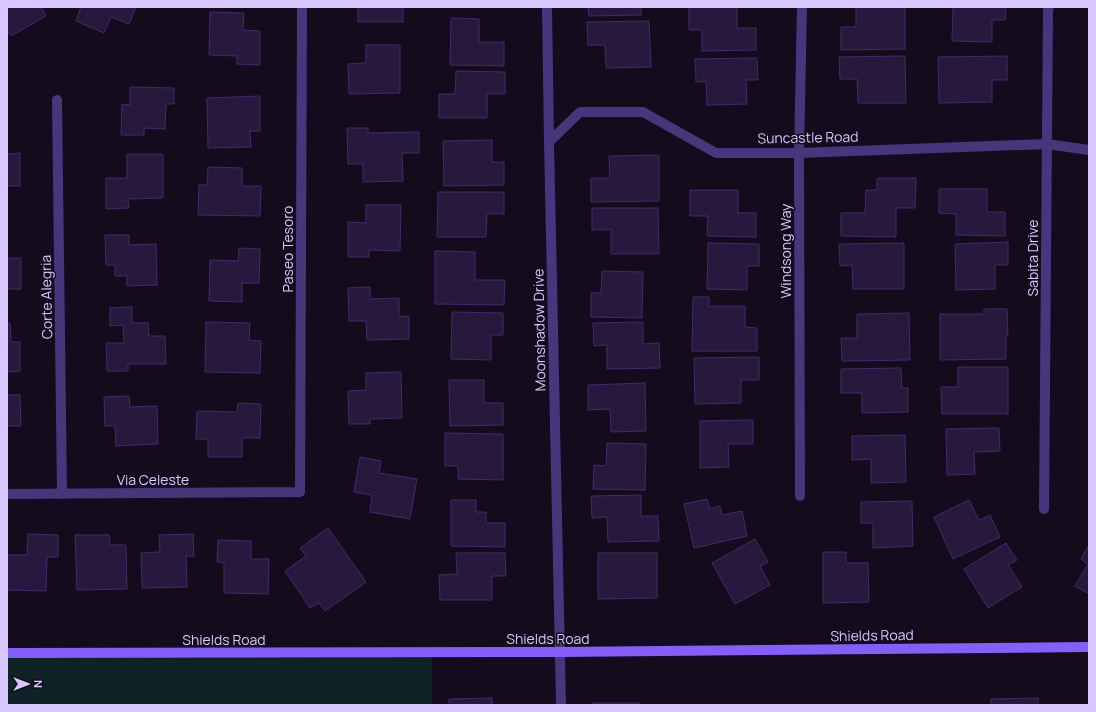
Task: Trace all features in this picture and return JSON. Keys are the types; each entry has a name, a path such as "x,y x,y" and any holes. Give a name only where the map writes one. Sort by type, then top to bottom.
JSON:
{"street":[{"name":"Paseo Tesoro","path":"300,492 302,7"},
{"name":"Moonshadow Drive","path":"547,7 561,705"},
{"name":"Windsong Way","path":"800,496 799,153 802,7"},
{"name":"Sabita Drive","path":"1044,509 1049,7"},
{"name":"Corte Alegria","path":"57,100 62,494"},
{"name":"Suncastle Road","path":"549,142 580,112 642,112 716,153 799,153 1047,144 1089,150"},
{"name":"Via Celeste","path":"7,494 300,492"},
{"name":"Shields Road","path":"7,653 560,652 1089,647"}],"green space":[{"path":"7,653 432,653 432,705 7,705"}],"building":[{"path":"7,7 41,7 46,16 11,36 7,30"},
{"path":"81,7 136,7 129,24 111,17 104,33 76,21"},
{"path":"358,7 403,7 403,22 358,22"},
{"path":"588,7 641,7 641,15 589,16"},
{"path":"689,7 737,7 737,28 756,28 756,50 702,51 702,30 689,30"},
{"path":"856,7 905,7 905,49 841,50 841,27 856,27"},
{"path":"953,7 1006,7 1005,20 992,20 992,42 952,41"},
{"path":"210,12 244,13 243,30 260,31 260,65 237,64 237,56 209,55"},
{"path":"451,18 479,19 479,42 504,42 504,66 450,65"},
{"path":"649,21 651,67 606,68 605,45 588,45 587,22"},
{"path":"366,45 400,45 400,93 349,94 348,64 366,63"},
{"path":"905,56 906,103 858,103 857,79 840,79 839,57"},
{"path":"1007,56 1007,80 992,80 992,102 939,103 938,57"},
{"path":"757,58 758,80 746,80 747,104 707,105 706,81 696,82 695,59"},
{"path":"456,71 505,72 505,94 487,94 487,118 439,118 439,94 455,94"},
{"path":"130,87 174,88 174,104 166,104 165,129 144,128 144,135 121,135 122,104 130,105"},
{"path":"260,96 260,131 250,131 251,147 208,148 207,98"},
{"path":"347,128 368,128 368,133 419,132 419,153 402,153 403,181 363,182 363,164 348,164"},
{"path":"492,140 492,162 504,162 504,185 444,186 443,141"},
{"path":"20,153 20,186 7,186 7,154"},
{"path":"127,154 163,154 163,198 128,199 129,208 106,209 106,178 127,178"},
{"path":"659,155 659,201 591,202 591,178 610,178 609,156"},
{"path":"208,167 242,168 242,186 261,186 260,216 198,215 199,185 207,185"},
{"path":"877,178 916,178 915,208 896,208 896,237 841,236 841,213 865,213 866,190 877,190"},
{"path":"939,189 987,189 987,212 1005,212 1005,236 956,235 956,214 939,213"},
{"path":"690,190 738,190 738,213 756,213 756,237 707,236 708,216 690,216"},
{"path":"438,192 504,192 504,214 487,214 486,237 437,237"},
{"path":"366,205 401,205 400,251 369,250 369,257 348,257 348,222 366,223"},
{"path":"592,208 658,208 659,254 611,254 611,230 592,230"},
{"path":"105,235 129,235 129,245 156,244 157,285 127,286 127,276 115,276 115,265 106,265"},
{"path":"1008,242 1008,265 995,265 995,289 956,290 955,244"},
{"path":"708,243 759,244 759,266 747,266 747,290 707,289"},
{"path":"904,243 904,289 853,289 852,265 840,266 839,244"},
{"path":"239,248 260,249 259,283 242,283 242,302 209,301 210,260 238,261"},
{"path":"435,251 475,252 475,280 505,280 504,305 435,304"},
{"path":"7,258 21,258 21,289 7,289"},
{"path":"602,271 643,272 642,318 591,317 591,293 601,293"},
{"path":"370,287 370,299 399,298 399,317 409,316 409,339 367,340 366,321 349,321 348,288"},
{"path":"693,297 709,297 709,306 745,306 745,327 757,328 757,351 692,351"},
{"path":"132,307 132,323 148,323 149,336 165,336 166,364 128,364 128,371 107,371 106,343 124,343 123,325 110,326 110,308"},
{"path":"984,309 1007,309 1008,335 1006,335 1006,359 940,360 940,314 984,314"},
{"path":"452,312 503,313 503,335 491,335 491,360 451,359"},
{"path":"909,313 910,360 842,361 841,338 857,338 857,314"},
{"path":"206,322 250,323 249,340 261,341 260,373 205,372"},
{"path":"643,322 643,344 659,343 660,368 607,369 607,345 594,346 593,323"},
{"path":"7,323 10,323 11,342 20,342 20,371 7,372"},
{"path":"759,357 759,380 741,380 741,403 695,404 694,358"},
{"path":"958,367 1008,367 1008,414 942,414 941,387 958,387"},
{"path":"901,368 902,388 908,388 908,412 862,413 862,393 841,393 841,369"},
{"path":"401,372 402,418 370,419 370,424 349,424 348,391 366,390 366,373"},
{"path":"449,380 484,380 484,403 503,403 503,425 450,426"},
{"path":"645,383 646,431 611,432 610,409 588,410 588,385"},
{"path":"7,395 20,395 21,426 7,426"},
{"path":"129,396 130,407 157,406 158,444 116,446 115,426 105,426 104,397"},
{"path":"238,403 261,404 260,438 242,438 242,457 208,457 208,439 196,439 197,411 237,412"},
{"path":"753,420 753,444 728,444 729,467 700,468 700,421"},
{"path":"999,428 1000,451 974,452 975,474 947,475 946,429"},
{"path":"445,433 503,434 503,480 458,479 458,466 445,466"},
{"path":"905,435 906,482 871,483 871,459 852,460 852,436"},
{"path":"607,443 646,444 645,490 593,489 594,465 606,466"},
{"path":"360,457 381,461 379,473 417,479 410,519 370,512 372,495 354,492"},
{"path":"641,495 641,516 658,516 659,541 608,542 607,517 592,518 591,496"},
{"path":"707,499 710,509 720,506 722,515 742,511 747,536 694,548 684,504"},
{"path":"451,500 476,500 476,512 486,512 486,523 505,523 505,547 451,546"},
{"path":"969,500 979,520 990,515 1000,537 953,559 934,517"},
{"path":"912,501 913,546 873,548 873,523 861,523 861,502"},
{"path":"328,528 366,582 325,611 319,603 310,608 285,571 306,556 300,548"},
{"path":"28,534 58,535 58,557 47,557 46,591 7,590 7,555 27,555"},
{"path":"193,534 194,556 186,556 187,587 142,588 141,553 160,552 159,535"},
{"path":"75,535 109,535 110,545 126,545 127,589 77,590"},
{"path":"755,539 768,562 760,566 770,585 735,604 712,563"},
{"path":"218,540 251,541 251,559 269,559 268,594 224,593 224,563 217,562"},
{"path":"1006,543 1017,560 1008,565 1022,587 988,608 964,569"},
{"path":"1089,545 1089,594 1075,586 1088,564 1081,559"},
{"path":"823,552 846,552 846,563 868,563 869,602 823,603"},
{"path":"456,553 505,553 506,576 492,576 492,600 440,600 439,575 457,574"},
{"path":"598,553 657,553 657,598 598,599"},
{"path":"492,698 492,705 449,705 449,699"},
{"path":"1038,698 1038,705 991,705 991,699"},
{"path":"592,703 640,703 640,705 592,705"}]}
